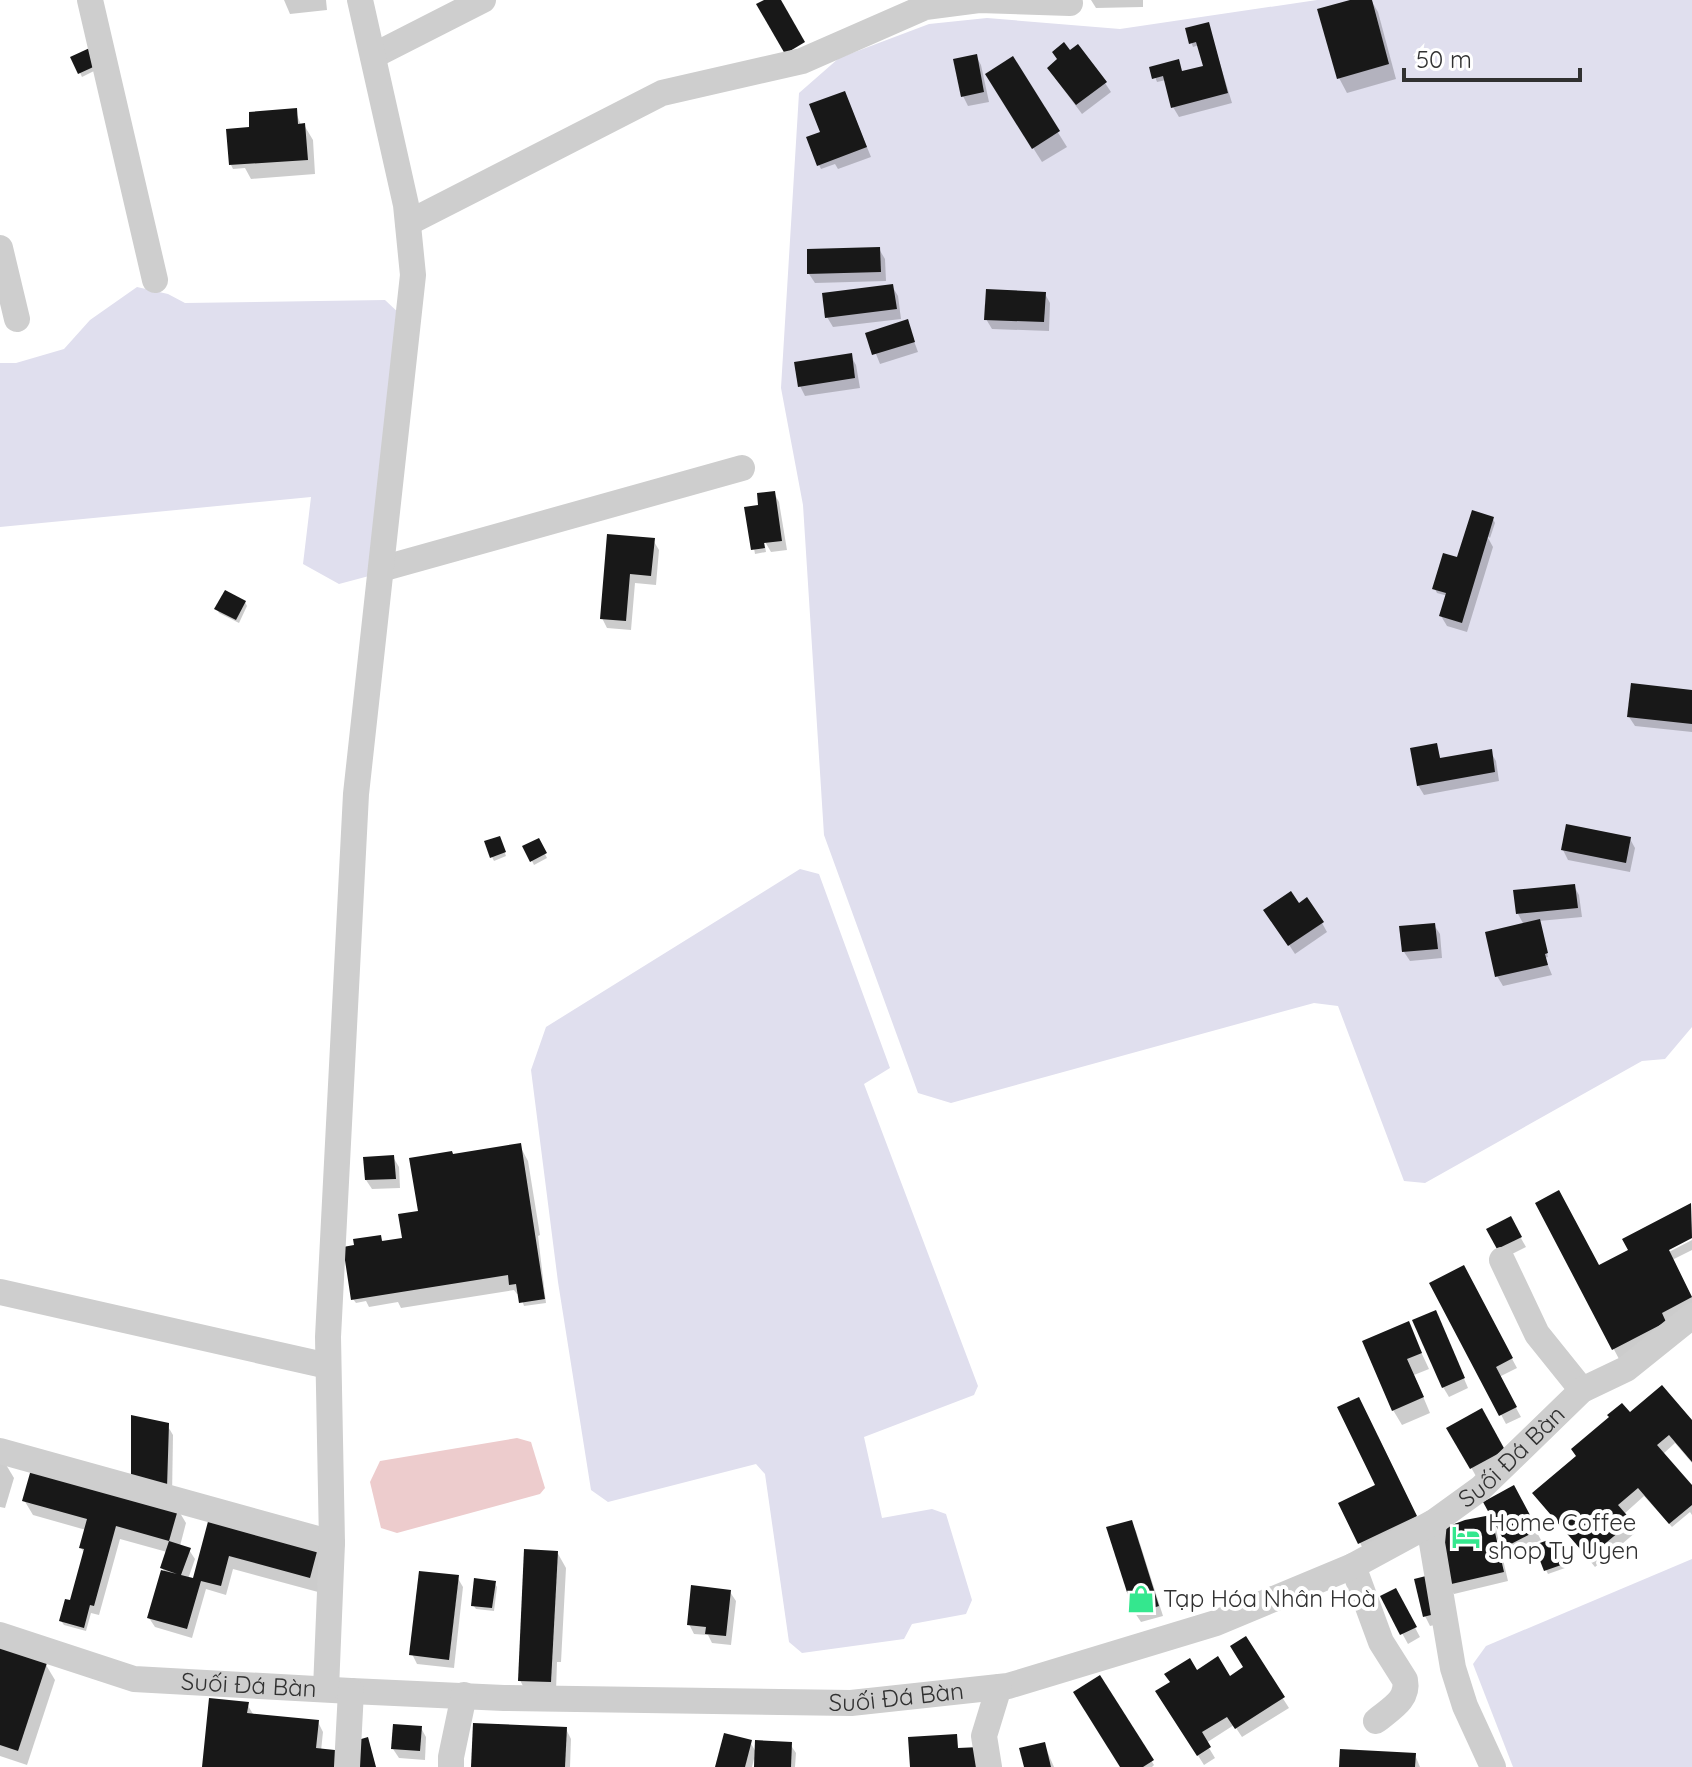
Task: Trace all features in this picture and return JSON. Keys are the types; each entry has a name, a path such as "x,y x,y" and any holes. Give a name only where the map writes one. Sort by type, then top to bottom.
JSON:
{"street":[{"path":"90,0 155,280"},
{"path":"347,1767 338,1690 328,1366 356,794 413,275 408,223 360,0"},
{"path":"373,56 483,0"},
{"path":"408,223 662,93 802,61 925,7 979,0 1056,2"},
{"path":"0,248 17,319"},
{"path":"381,569 742,468"},
{"path":"1502,1260 1537,1334 1582,1390"},
{"path":"0,1292 328,1366"},
{"name":"Suối Đá Bàn","path":"0,1635 134,1679 338,1690 851,1703 999,1687 1216,1623 1353,1566 1434,1522 1481,1488 1582,1390 1626,1369 1692,1316"},
{"path":"0,1451 332,1543"},
{"path":"1434,1522 1432,1543 1453,1668 1465,1706 1493,1767"},
{"path":"1353,1566 1381,1642 1405,1680 1405,1695 1376,1721"},
{"path":"989,1767 984,1736 999,1687"},
{"path":"451,1767 464,1695"}],"shaded area":[{"path":"1317,0 1692,0 1692,1027 1665,1059 1642,1061 1425,1183 1404,1181 1338,1006 1314,1003 951,1103 918,1093 824,835 803,505 781,388 799,93 839,58 929,24 987,18 1120,29"},
{"path":"137,287 168,294 185,303 385,300 401,315 369,576 339,584 303,564 311,497 0,527 0,363 16,363 64,349 90,320"},
{"path":"800,869 819,874 890,1068 864,1084 978,1386 974,1395 864,1437 882,1518 932,1509 946,1514 972,1600 966,1614 912,1624 904,1639 802,1653 789,1642 765,1474 756,1464 608,1502 591,1490 558,1282 531,1070 546,1027"},
{"path":"517,1438 531,1442 545,1488 540,1494 397,1533 381,1528 370,1482 380,1461"},
{"path":"1692,1559 1692,1767 1513,1767 1473,1664 1486,1646"}],"building":[{"path":"764,0 781,0 805,42 785,54 756,4"},
{"path":"1350,0 1372,0 1389,64 1337,79 1317,9"},
{"path":"1209,22 1228,93 1171,108 1163,76 1152,79 1149,67 1179,59 1182,71 1203,66 1196,42 1189,44 1185,28"},
{"path":"1064,42 1070,50 1078,44 1107,82 1076,105 1047,68 1057,59 1052,52"},
{"path":"94,46 102,63 78,74 70,57"},
{"path":"977,54 984,92 961,97 953,59"},
{"path":"1013,56 1060,131 1032,149 985,74"},
{"path":"845,91 867,147 817,166 806,137 820,132 809,104"},
{"path":"297,108 298,124 305,123 308,160 229,165 226,129 249,127 249,112"},
{"path":"880,247 881,272 807,274 807,249"},
{"path":"893,284 897,309 825,318 822,293"},
{"path":"986,289 1046,292 1044,322 984,320"},
{"path":"908,319 915,342 872,355 865,333"},
{"path":"852,353 855,378 798,387 794,362"},
{"path":"775,491 782,541 764,543 765,548 751,550 744,507 758,505 757,493"},
{"path":"1472,510 1494,517 1462,623 1439,616 1446,593 1432,589 1443,553 1457,557"},
{"path":"607,534 655,538 651,576 630,574 626,621 600,619"},
{"path":"225,590 246,601 236,620 214,609"},
{"path":"1631,683 1692,690 1692,724 1627,717"},
{"path":"1437,743 1440,758 1492,749 1495,772 1417,786 1410,748"},
{"path":"1566,824 1631,837 1626,863 1561,850"},
{"path":"500,836 506,852 490,858 484,841"},
{"path":"539,838 547,853 530,862 522,846"},
{"path":"1575,884 1578,908 1516,914 1513,890"},
{"path":"1291,891 1299,903 1307,897 1324,922 1288,946 1263,910"},
{"path":"1540,919 1548,965 1495,977 1485,932"},
{"path":"1435,923 1438,949 1402,952 1399,926"},
{"path":"521,1143 545,1299 519,1303 516,1284 509,1285 508,1275 351,1300 343,1247 354,1245 353,1239 381,1235 382,1241 402,1238 398,1214 418,1211 409,1158"},
{"path":"394,1155 396,1179 365,1180 363,1157"},
{"path":"1559,1190 1599,1265 1628,1250 1622,1239 1691,1203 1692,1238 1669,1250 1692,1297 1662,1313 1666,1322 1612,1350 1535,1203"},
{"path":"1511,1216 1522,1237 1497,1249 1486,1229"},
{"path":"1464,1265 1513,1358 1496,1367 1517,1407 1499,1416 1429,1283"},
{"path":"1436,1310 1465,1378 1442,1388 1412,1320"},
{"path":"1409,1321 1422,1353 1407,1359 1424,1397 1392,1411 1362,1341"},
{"path":"1662,1385 1692,1420 1692,1462 1669,1435 1657,1445 1692,1485 1692,1505 1669,1524 1638,1488 1618,1505 1632,1521 1588,1558 1532,1493 1576,1456 1571,1449 1609,1417 1607,1415 1622,1403 1630,1412"},
{"path":"1359,1397 1417,1516 1358,1544 1338,1503 1375,1485 1337,1407"},
{"path":"1482,1408 1505,1450 1470,1469 1446,1428"},
{"path":"131,1415 169,1423 167,1488 131,1480"},
{"path":"32,1466 179,1506 169,1541 116,1526 94,1606 90,1605 84,1628 59,1621 65,1599 70,1600 84,1549 79,1548 87,1519 22,1501"},
{"path":"1514,1485 1538,1530 1507,1546 1483,1502"},
{"path":"210,1514 319,1544 310,1578 229,1556 221,1586 201,1581 187,1629 147,1618 161,1570 177,1574 160,1568 169,1541 191,1548 181,1575 193,1578"},
{"path":"1491,1515 1504,1572 1447,1585 1438,1530"},
{"path":"1132,1520 1159,1606 1134,1614 1106,1527"},
{"path":"1554,1538 1564,1564 1544,1571 1534,1545"},
{"path":"524,1549 558,1551 551,1682 518,1681"},
{"path":"419,1571 459,1575 449,1660 409,1655"},
{"path":"1430,1575 1439,1613 1423,1617 1414,1579"},
{"path":"474,1578 496,1581 492,1608 471,1606"},
{"path":"691,1585 731,1590 726,1636 705,1634 706,1627 687,1625"},
{"path":"1396,1588 1417,1627 1400,1635 1380,1596"},
{"path":"1246,1636 1285,1697 1235,1729 1227,1717 1202,1732 1211,1747 1197,1756 1155,1691 1170,1682 1164,1674 1190,1658 1197,1670 1218,1656 1230,1676 1243,1667 1230,1646"},
{"path":"0,1641 47,1663 18,1751 0,1745"},
{"path":"1100,1675 1154,1760 1143,1767 1120,1767 1073,1692"},
{"path":"209,1698 249,1702 247,1713 319,1720 316,1748 344,1751 342,1767 202,1767"},
{"path":"473,1723 567,1727 565,1767 471,1767"},
{"path":"393,1724 422,1726 420,1751 391,1749"},
{"path":"724,1733 752,1740 745,1767 715,1767"},
{"path":"957,1734 958,1748 980,1747 982,1767 910,1767 908,1737"},
{"path":"368,1737 376,1767 357,1767 351,1742"},
{"path":"755,1740 792,1742 791,1767 754,1767"},
{"path":"1045,1742 1051,1767 1024,1767 1019,1748"},
{"path":"1340,1749 1416,1753 1415,1767 1339,1767"}],"place":[{"name":"Home Coffee shop Ty Uyen","path":"1466,1537"},
{"name":"Tạp Hóa Nhân Hoà","path":"1141,1599"}]}
